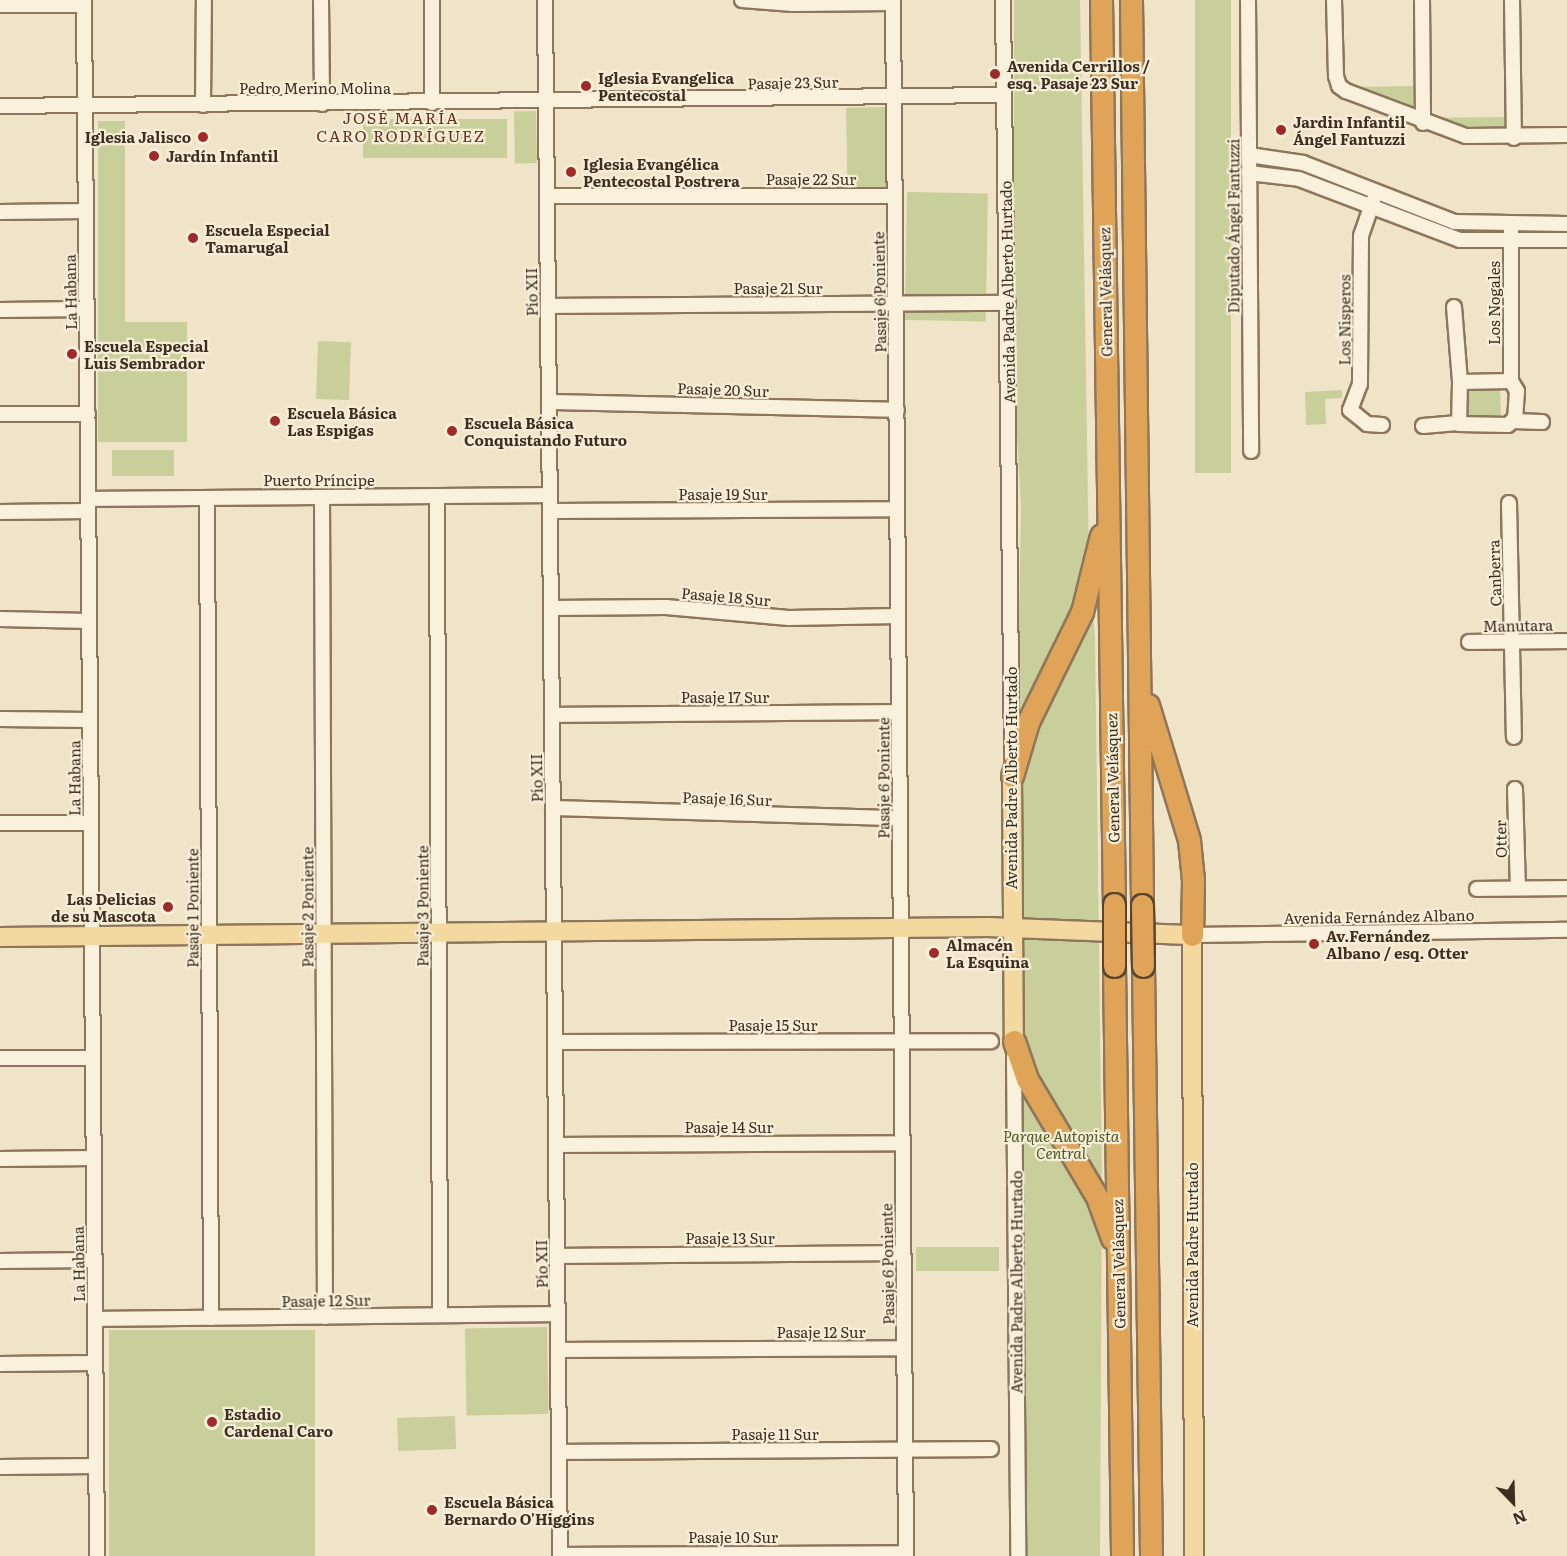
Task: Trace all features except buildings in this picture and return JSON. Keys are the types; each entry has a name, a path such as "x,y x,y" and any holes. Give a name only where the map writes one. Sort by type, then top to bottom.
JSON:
{"highway":[{"name":"General Velásquez","path":"1101,0 1122,1556"},
{"name":"General Velásquez","path":"1131,0 1150,1556"},
{"path":"1012,776 1028,722 1082,612 1109,490"},
{"path":"1138,651 1157,743 1189,840 1193,880 1192,935"},
{"path":"1014,1041 1028,1079 1097,1197 1118,1270"}],"main road":[{"name":"Avenida Padre Alberto Hurtado","path":"1012,776 1014,1041"},
{"path":"0,938 901,928 1192,935"},
{"name":"Avenida Padre Hurtado","path":"1192,935 1194,1556"}],"street":[{"path":"203,105 204,0"},
{"path":"321,0 322,104"},
{"path":"432,0 432,103"},
{"name":"Pío XII","path":"545,0 560,1556"},
{"path":"742,0 793,4 893,2"},
{"name":"Avenida Padre Alberto Hurtado","path":"1003,0 1012,776"},
{"name":"Diputado Ángel Fantuzzi","path":"1248,0 1251,451"},
{"path":"1334,0 1339,86 1423,123 1466,136 1515,138 1567,135"},
{"path":"1422,0 1423,123"},
{"path":"1512,0 1515,138"},
{"name":"Pasaje 6 Poniente","path":"893,2 906,1554"},
{"path":"0,5 84,3"},
{"name":"La Habana","path":"84,3 97,1556"},
{"name":"Pasaje 23 Sur","path":"546,102 1004,95"},
{"name":"Pedro Merino Molina","path":"85,106 546,102"},
{"path":"0,106 85,106"},
{"path":"1249,155 1303,163 1446,220 1511,225 1567,224"},
{"path":"1249,173 1299,179 1449,237 1567,240"},
{"name":"Los Nisperos","path":"1376,193 1360,246 1360,392 1350,410 1367,424 1382,425"},
{"name":"Pasaje 22 Sur","path":"547,196 895,196"},
{"path":"0,212 86,211"},
{"name":"Los Nogales","path":"1511,225 1511,381 1516,392 1513,421"},
{"name":"Pasaje 21 Sur","path":"548,306 1008,303"},
{"path":"1454,307 1460,382 1458,423"},
{"path":"0,310 87,309"},
{"path":"1460,382 1511,381"},
{"name":"Pasaje 20 Sur","path":"549,402 897,410"},
{"path":"0,414 88,414"},
{"path":"1423,426 1458,423 1508,425 1513,421 1542,422"},
{"name":"Pasaje 3 Poniente","path":"437,495 440,1315"},
{"name":"Puerto Príncipe","path":"88,505 207,498 550,495"},
{"name":"Pasaje 2 Poniente","path":"322,497 325,1317"},
{"name":"Pasaje 1 Poniente","path":"207,498 211,1318"},
{"name":"Canberra","path":"1509,503 1513,641"},
{"path":"0,512 88,505"},
{"name":"Pasaje 19 Sur","path":"550,511 897,509"},
{"name":"Pasaje 18 Sur","path":"551,608 666,607 789,618 898,616"},
{"path":"0,619 89,621"},
{"name":"Manutara","path":"1469,642 1567,640"},
{"path":"1513,641 1514,737"},
{"name":"Pasaje 17 Sur","path":"552,715 899,712"},
{"path":"0,719 90,720"},
{"name":"Otter","path":"1515,789 1518,888"},
{"name":"Pasaje 16 Sur","path":"553,808 900,818"},
{"path":"0,823 91,823"},
{"path":"1477,889 1567,888"},
{"name":"Avenida Fernández Albano","path":"1192,935 1567,930"},
{"name":"Pasaje 15 Sur","path":"555,1042 992,1041"},
{"name":"Avenida Padre Alberto Hurtado","path":"1014,1041 1018,1556"},
{"path":"0,1058 93,1058"},
{"name":"Pasaje 14 Sur","path":"556,1145 903,1143"},
{"path":"0,1159 94,1158"},
{"name":"Pasaje 13 Sur","path":"557,1256 903,1253"},
{"path":"0,1261 95,1260"},
{"name":"Pasaje 12 Sur","path":"95,1319 558,1314"},
{"name":"Pasaje 12 Sur","path":"558,1350 904,1348"},
{"path":"0,1364 95,1363"},
{"name":"Pasaje 11 Sur","path":"559,1452 991,1449"},
{"path":"0,1467 96,1466"},
{"name":"Pasaje 10 Sur","path":"560,1556 906,1554"}],"green space":[{"name":"Parque Autopista Central","path":"1014,0 1080,0 1089,566 1095,636 1102,1180 1100,1556 1027,1556 1017,734 1021,507 1014,381"},
{"path":"1195,0 1231,0 1231,473 1195,473"},
{"path":"1414,86 1415,114 1352,87"},
{"path":"886,107 887,187 847,188 846,108"},
{"path":"514,111 536,111 537,163 515,163"},
{"path":"1505,117 1506,133 1470,133 1431,118"},
{"path":"363,119 507,119 507,158 363,158"},
{"path":"98,121 125,121 125,322 187,322 187,442 98,442"},
{"path":"907,192 988,193 986,321 905,320"},
{"path":"318,341 351,342 349,400 316,399"},
{"path":"1500,388 1501,419 1463,420 1462,389"},
{"path":"1342,390 1342,398 1325,399 1326,424 1306,425 1305,392"},
{"path":"112,450 174,450 174,476 112,476"},
{"path":"916,1247 999,1247 999,1271 916,1271"},
{"path":"547,1327 549,1414 467,1415 465,1328"},
{"name":"Estadio Cardenal Caro","path":"109,1330 315,1330 315,1556 109,1556"},
{"path":"455,1416 456,1449 398,1451 397,1418"}],"place":[{"name":"Avenida Cerrillos / esq. Pasaje 23 Sur","path":"995,74"},
{"name":"Iglesia Evangelica Pentecostal","path":"586,86"},
{"name":"Jardin Infantil Ángel Fantuzzi","path":"1281,130"},
{"name":"Iglesia Jalisco","path":"203,137"},
{"name":"Jardín Infantil","path":"154,156"},
{"name":"Iglesia Evangélica Pentecostal Postrera","path":"571,172"},
{"name":"Escuela Especial Tamarugal","path":"193,238"},
{"name":"Escuela Especial Luis Sembrador","path":"72,354"},
{"name":"Escuela Básica Las Espigas","path":"275,421"},
{"name":"Escuela Básica Conquistando Futuro","path":"452,431"},
{"name":"Las Delicias de su Mascota","path":"168,907"},
{"name":"Av.Fernández Albano / esq. Otter","path":"1314,944"},
{"name":"Almacén La Esquina","path":"934,953"},
{"name":"Estadio Cardenal Caro","path":"212,1422"},
{"name":"Escuela Básica Bernardo O'Higgins","path":"432,1510"}],"district":[{"name":"JOSÉ MARÍA CARO RODRÍGUEZ","path":"401,126"}]}
